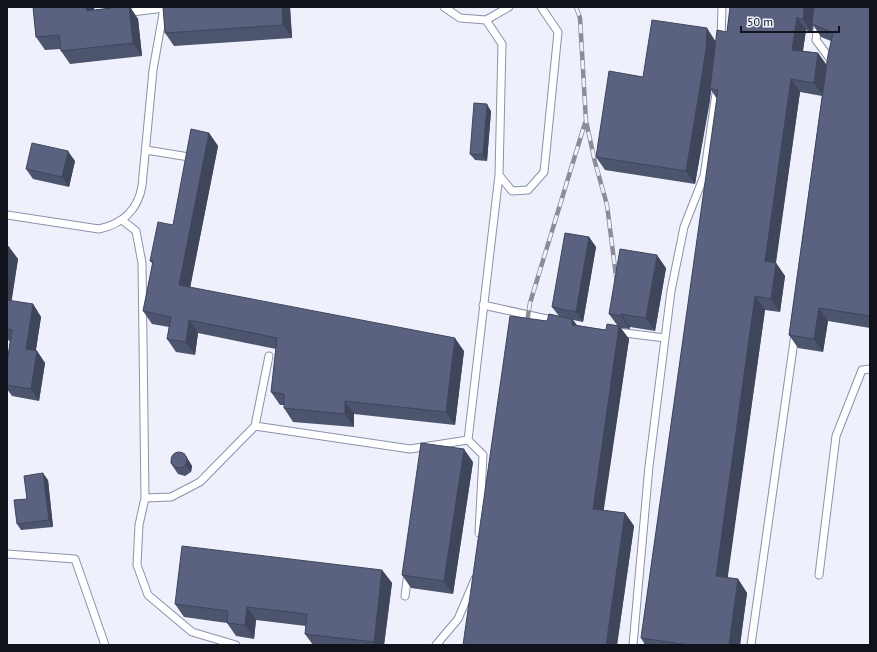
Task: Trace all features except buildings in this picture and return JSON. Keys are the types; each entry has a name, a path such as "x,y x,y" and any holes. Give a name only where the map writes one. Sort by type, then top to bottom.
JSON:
{"lane":[{"path":"444,7 460,18 486,20 509,7"},
{"path":"498,175 512,191 528,190 544,172 558,32 541,7"},
{"path":"721,47 722,7"},
{"path":"820,7 816,40 833,63 832,71"},
{"path":"7,215 100,228 113,226 122,220 135,207 140,197 153,70 165,8 119,14"},
{"path":"468,440 498,175 502,44 486,20"},
{"path":"633,645 650,466 671,290 684,227 704,176 718,78"},
{"path":"146,150 189,157"},
{"path":"122,220 136,231 142,263 145,498 139,525 137,565 148,595 192,632 236,645"},
{"path":"483,305 563,322"},
{"path":"751,645 797,322"},
{"path":"609,332 665,338"},
{"path":"145,498 171,497 200,482 254,426 269,356"},
{"path":"819,575 836,436 862,370 870,368"},
{"path":"254,426 410,449 468,440"},
{"path":"468,440 483,455 482,510 479,541"},
{"path":"426,454 427,446"},
{"path":"7,554 75,559 105,645"},
{"path":"405,596 410,565"},
{"path":"436,645 458,618 475,579 476,571"}],"railway":[{"path":"576,7 580,18 586,121 595,162 607,205 617,284"},
{"path":"526,328 530,303 585,123"}]}
